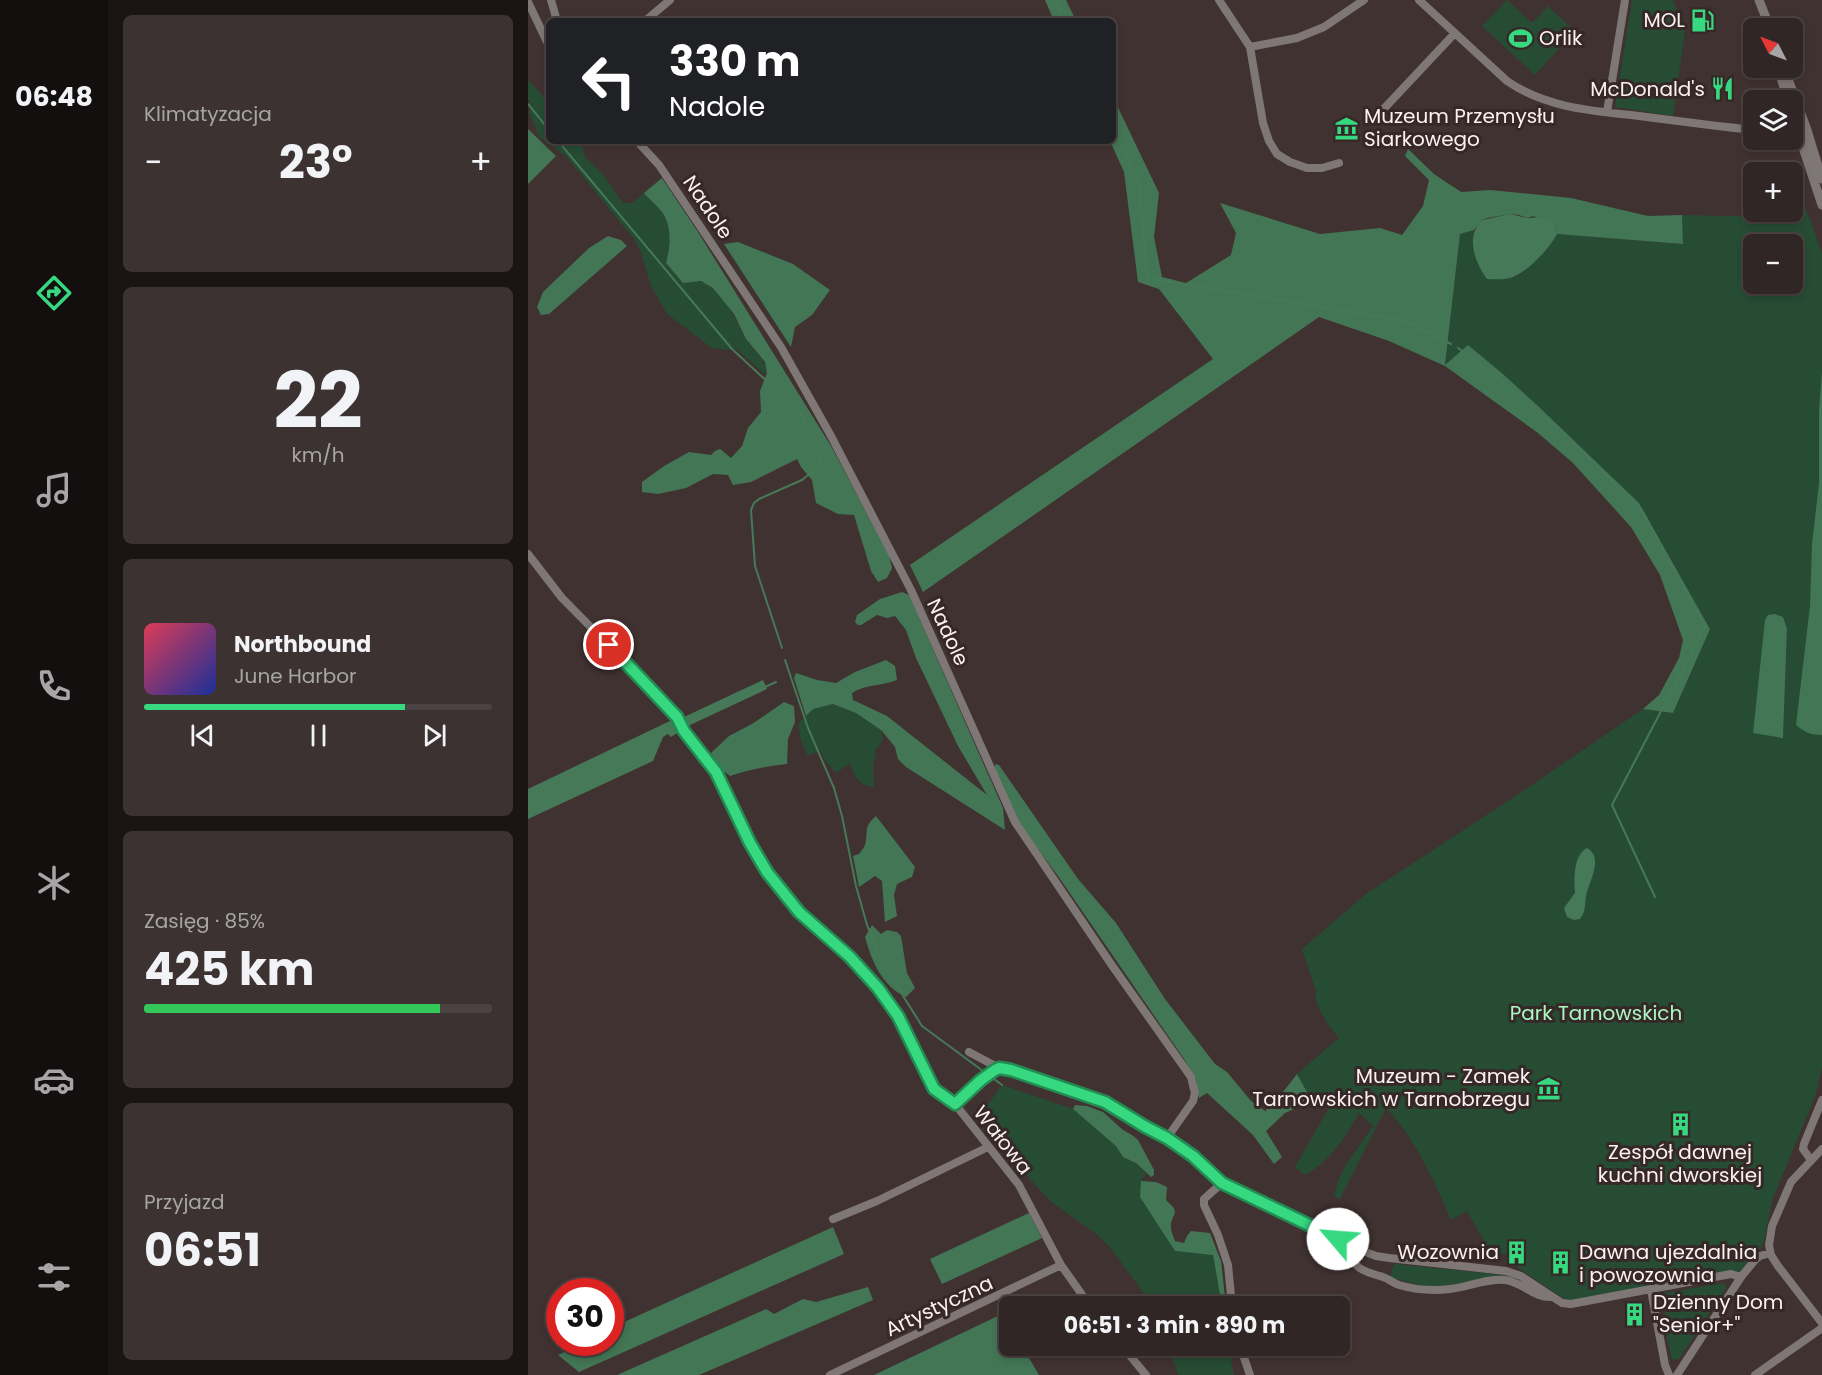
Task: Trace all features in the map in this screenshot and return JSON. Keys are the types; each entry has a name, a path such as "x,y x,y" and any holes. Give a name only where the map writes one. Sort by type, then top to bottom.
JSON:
{"street":[{"path":"550,0 556,18"},
{"path":"649,18 670,0"},
{"path":"1219,0 1250,47 1263,123 1269,141 1277,154 1307,168 1322,168 1338,163"},
{"path":"1250,47 1298,38 1324,27 1364,0"},
{"path":"1419,0 1495,70 1520,90 1539,98 1562,105 1607,112 1743,129"},
{"path":"1607,112 1625,0"},
{"path":"1759,0 1765,18"},
{"path":"528,2 546,40"},
{"path":"1378,115 1455,33"},
{"path":"1803,140 1822,179"},
{"name":"Nadole","path":"640,144 659,165 782,347 911,590 1015,822 1191,1077 1195,1093 1193,1101 1167,1138"},
{"path":"1803,145 1822,205"},
{"name":"Wałowa","path":"528,554 562,598 677,717 684,731 716,772 750,843 767,872 799,912 850,957 878,988 898,1016 934,1089 955,1104 1019,1185 1061,1265 1083,1296"},
{"path":"969,1052 999,1068 1105,1102 1167,1138 1193,1156 1222,1183 1350,1246 1376,1256 1506,1271 1521,1276 1552,1298 1571,1304 1731,1274 1741,1277"},
{"path":"955,1104 981,1080 999,1068"},
{"path":"1811,1160 1803,1149 1822,1100"},
{"path":"833,1219 877,1201 988,1147"},
{"path":"1822,1149 1791,1182 1769,1237 1770,1252 1778,1266 1822,1323"},
{"path":"1222,1183 1208,1195 1204,1200 1204,1205 1218,1235 1228,1265 1231,1296"},
{"path":"1350,1246 1350,1255 1356,1265 1366,1272 1388,1278 1397,1285 1438,1290 1491,1280 1507,1280 1519,1283 1534,1294 1552,1298"},
{"path":"1677,1375 1741,1277 1755,1260 1770,1252"},
{"name":"Artystyczna","path":"830,1375 1061,1265"},
{"path":"1651,1290 1665,1365 1670,1375"},
{"path":"1755,1375 1822,1328"},
{"path":"1130,1356 1146,1375"},
{"path":"1243,1356 1250,1375"}],"green space":[{"name":"Orlik","path":"1507,0 1532,23 1548,6 1575,31 1535,75 1482,26"},
{"path":"1632,0 1673,0 1685,31 1673,116 1615,107"},
{"path":"528,80 546,99 546,142 540,138 529,113 532,106 528,100"},
{"path":"549,144 582,144 584,156 603,174 623,203 632,203 644,193 657,206 667,220 669,232 666,263 683,283 700,281 716,290 728,305 748,342 761,358 767,373 765,374 736,349 712,348 667,314 651,286 641,253 634,239 566,156"},
{"name":"Park Tarnowskich","path":"1806,208 1822,253 1822,1067 1816,1094 1773,1198 1763,1245 1739,1273 1567,1301 1517,1267 1513,1256 1490,1252 1467,1211 1451,1220 1423,1161 1406,1133 1386,1108 1340,1199 1334,1196 1338,1181 1345,1166 1373,1126 1359,1113 1343,1139 1322,1163 1305,1175 1295,1167 1338,1092 1312,1101 1297,1074 1339,1038 1319,1009 1315,996 1316,991 1302,949 1366,894 1643,709 1673,713 1710,629 1639,503 1538,406 1468,345 1445,366 1460,234 1474,230 1474,250 1480,267 1487,279 1498,279 1517,276 1527,269 1557,234 1682,244 1682,215 1743,216 1743,222 1803,222 1803,209","holes":["1787,629 1783,738 1753,732"]},
{"path":"833,704 856,713 881,730 883,740 874,752 876,753 873,765 874,787 864,785 858,780 850,763 836,773 820,750 808,756 801,741 798,724 813,709"},
{"path":"1002,1085 1076,1110 1116,1146 1123,1157 1137,1163 1146,1174 1141,1181 1174,1251 1213,1254 1220,1296 1146,1296 1109,1246 1095,1233 1050,1201 993,1138 984,1110"},
{"path":"1394,1264 1509,1276 1428,1288 1390,1277"},
{"path":"1723,1283 1727,1287 1679,1359 1672,1360 1660,1294"},
{"path":"1172,1356 1230,1356 1234,1375 1178,1375"}],"shaded area":[{"path":"1045,0 1066,0 1075,18 1053,18"},
{"path":"1116,103 1159,193 1154,237 1162,277 1186,283 1231,255 1236,233 1220,203 1320,234 1380,228 1402,235 1423,206 1429,180 1405,156 1408,149 1434,174 1461,192 1490,190 1571,198 1648,216 1682,215 1683,244 1557,234 1555,225 1533,216 1527,218 1511,214 1482,220 1474,230 1460,234 1445,365 1468,345 1538,406 1639,503 1710,629 1673,713 1643,709 1659,695 1679,658 1683,640 1660,575 1631,527 1573,463 1538,433 1445,366 1389,341 1319,317 923,592 910,565 1213,359 1159,289 1138,282 1124,172 1111,144 1116,144"},
{"path":"528,129 556,156 528,184"},
{"path":"662,178 831,446 889,555 892,568 887,578 878,582 871,571 854,515 838,514 816,503 812,480 797,459 751,482 733,485 728,475 713,474 686,488 658,494 642,492 642,482 689,452 711,455 720,449 731,458 742,446 748,428 761,412 760,391 767,373 765,362 746,339 734,314 713,288 701,281 683,283 666,263 670,239 667,220 660,209 644,193"},
{"path":"1510,214 1527,218 1549,217 1555,225 1557,234 1543,253 1523,272 1507,279 1487,279 1476,258 1474,234 1482,220"},
{"path":"608,236 621,240 627,246 549,314 541,315 537,307 543,292 589,248"},
{"path":"738,242 793,264 830,290 812,315 795,327 791,347 724,244"},
{"path":"1822,372 1822,735 1808,733 1796,725 1810,606 1812,544 1819,483 1819,411"},
{"path":"902,592 909,595 1003,808 1005,830 906,767 898,759 895,747 881,730 856,713 833,704 813,709 806,716 794,678 796,673 836,683 855,672 886,660 895,666 897,680 857,690 852,693 853,700 887,716 987,795 958,746 916,658 906,630 895,616 887,618 877,615 861,625 855,622 857,615 880,599"},
{"path":"1775,614 1783,617 1787,629 1783,738 1753,733 1765,620 1768,615"},
{"path":"763,680 767,689 688,726 671,737 668,734 663,737 653,761 528,819 528,789 672,720 684,717"},
{"path":"784,702 794,706 795,722 788,739 787,764 758,768 730,776 721,769 711,753 729,736 752,724"},
{"path":"995,764 999,765 1078,879 1116,923 1165,999 1215,1064 1227,1072 1251,1101 1265,1111 1297,1074 1312,1101 1285,1113 1266,1131 1282,1157 1274,1164 1253,1135 1207,1093 1199,1098 1196,1079 1184,1059 1017,819 995,769"},
{"path":"876,816 915,867 912,877 897,884 894,895 897,916 885,922 882,881 875,876 859,887 853,856 859,854 864,847 867,827"},
{"path":"1587,848 1594,857 1594,868 1584,912 1580,919 1574,920 1567,917 1564,908 1575,893 1577,862 1582,851"},
{"path":"872,925 881,934 887,930 897,932 901,936 907,973 915,988 906,997 884,980 875,964 865,937"},
{"path":"1075,1105 1087,1106 1103,1112 1138,1140 1154,1170 1154,1175 1151,1177 1136,1163 1123,1157 1116,1146 1073,1109"},
{"path":"1141,1181 1156,1182 1167,1187 1166,1200 1174,1208 1175,1213 1171,1227 1175,1241 1184,1243 1191,1231 1210,1233 1221,1261 1225,1296 1220,1296 1213,1255 1175,1251 1140,1197"},
{"path":"1029,1213 1042,1238 942,1284 930,1259"},
{"path":"833,1227 844,1254 624,1352 624,1322"},
{"path":"868,1287 873,1300 699,1375 617,1375 766,1309 774,1314 803,1299 816,1302"},
{"path":"999,1315 999,1356 1028,1356 1039,1375 874,1375"},
{"path":"559,1356 615,1356 579,1372"}],"waterway":[{"path":"1055,0 1063,18"},
{"path":"528,104 546,126"},
{"path":"1116,134 1139,184 1147,278 1405,321 1451,344"},
{"path":"561,144 732,349 798,410 821,449 822,457 814,470 802,480 759,499 751,510 755,566 782,648"},
{"path":"1458,348 1564,433 1643,512 1705,627 1612,805 1655,897"},
{"path":"785,660 808,728 834,788 856,886 867,925 883,964 922,1026 983,1071"},
{"path":"765,687 776,682"},
{"path":"994,1079 1002,1085"}],"place":[{"name":"MOL","path":"1703,20"},
{"name":"Orlik","path":"1521,38"},
{"name":"McDonald's","path":"1723,89"},
{"name":"Muzeum Przemysłu Siarkowego","path":"1346,128"},
{"name":"Muzeum - Zamek Tarnowskich w Tarnobrzegu","path":"1548,1088"},
{"name":"Zespół dawnej kuchni dworskiej","path":"1680,1125"},
{"name":"Wozownia","path":"1517,1252"},
{"name":"Dawna ujezdalnia i powozownia","path":"1561,1263"},
{"name":"Dzienny Dom \"Senior+\"","path":"1635,1314"}],"route":[{"path":"609,645 677,717 684,731 711,765 721,780 758,858 783,893 799,912 850,957 878,988 898,1016 934,1089 955,1104 981,1080 999,1068 1105,1102 1193,1156 1222,1183 1338,1239"}]}
